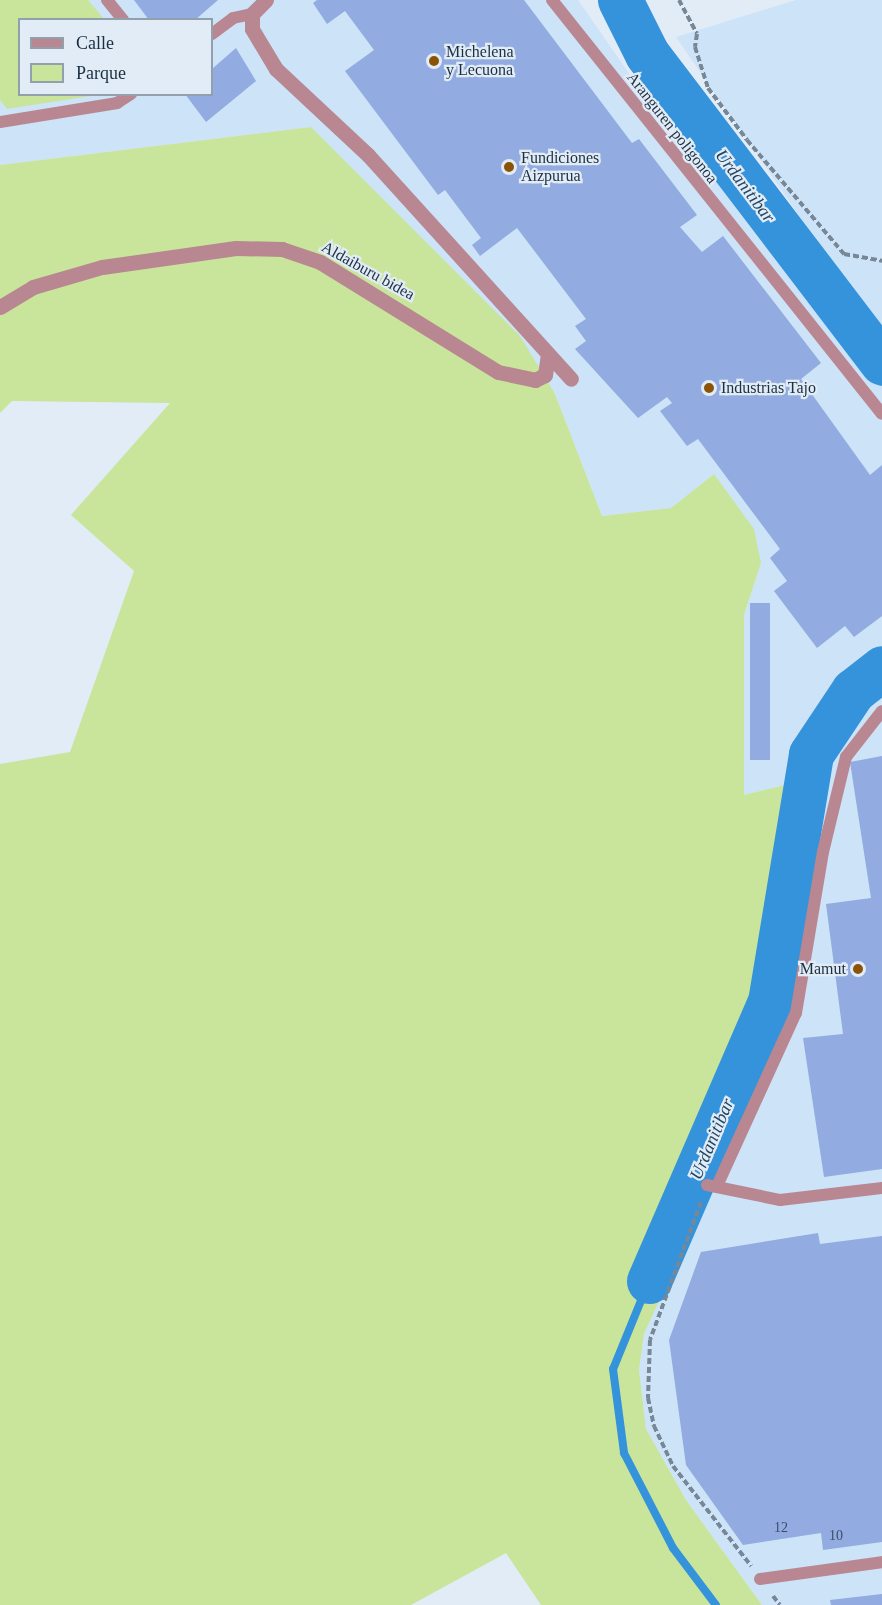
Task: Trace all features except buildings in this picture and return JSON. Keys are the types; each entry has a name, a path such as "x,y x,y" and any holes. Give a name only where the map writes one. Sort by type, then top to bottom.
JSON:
{"street":[{"path":"266,0 252,14 259,45 276,69 368,155 571,379"},
{"name":"Aldaiburu bidea","path":"0,307 33,287 102,267 236,248 282,249 320,262 498,372 536,380 545,375 549,354"}],"lane":[{"path":"107,0 121,18"},
{"name":"Aranguren poligonoa","path":"552,0 882,414"},
{"path":"213,33 233,18 252,14"},
{"path":"0,122 117,103 129,96"},
{"path":"882,711 846,757 823,852 796,1013 712,1185 780,1200 882,1188"},
{"path":"760,1579 882,1562"}],"path":[{"path":"679,0 697,34 695,47 708,88 747,140 844,254 882,261"},
{"path":"712,1185 650,1340 648,1398 654,1426 674,1466 780,1605"}],"shaded area":[{"path":"0,0 578,0 672,135 736,201 882,381 882,646 811,715 785,785 744,795 744,615 761,563 714,474 671,508 602,516 555,394 311,127 0,165"},
{"path":"796,0 882,0 882,336 676,37"},
{"path":"882,688 882,1605 762,1605 686,1500 646,1429 639,1370 644,1334 667,1284 696,1191 780,1001 817,783 832,742 851,714"}],"green space":[{"path":"0,0 88,0 103,18 18,18 18,96 91,96 7,109 0,100"},
{"path":"311,127 520,336 555,394 602,516 671,508 714,474 754,529 761,563 744,615 744,795 785,785 755,1007 697,1154 680,1236 667,1284 644,1334 639,1370 646,1429 686,1500 762,1605 541,1605 506,1553 411,1605 0,1605 0,764 70,752 134,571 71,515 170,403 12,401 0,413 0,165"}],"waterway":[{"name":"Urdanitibar","path":"620,0 647,54 882,363"},
{"name":"Urdanitibar","path":"649,1281 770,1002 811,754 853,691 882,668"},
{"name":"Urdanitibar","path":"649,1281 613,1369 624,1453 673,1548 716,1605"}],"place":[{"name":"Michelena y Lecuona","path":"434,61"},
{"name":"Fundiciones Aizpurua","path":"509,167"},
{"name":"Industrias Tajo","path":"709,388"},
{"name":"Mamut","path":"858,969"}]}
